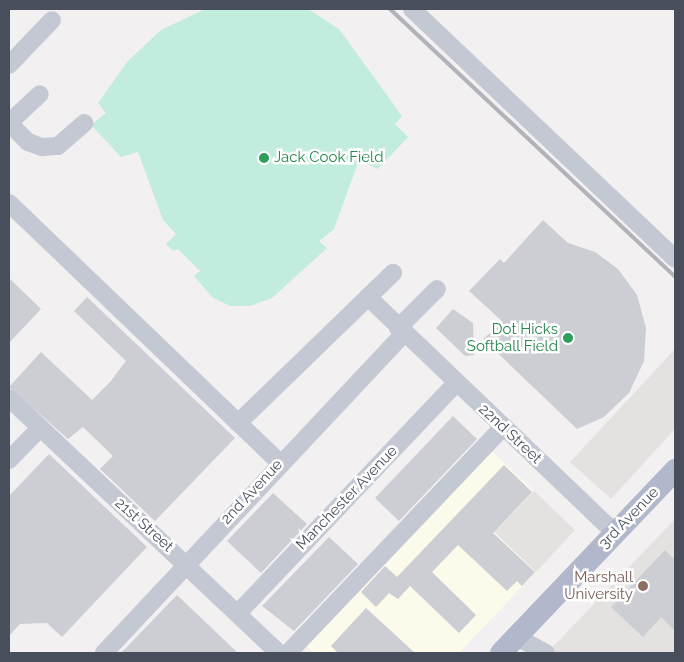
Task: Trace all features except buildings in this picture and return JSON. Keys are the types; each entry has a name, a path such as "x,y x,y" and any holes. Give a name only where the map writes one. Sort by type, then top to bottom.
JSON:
{"main road":[{"name":"3rd Avenue","path":"512,647 675,470"}],"street":[{"path":"412,9 675,259"},
{"path":"9,65 52,20"},
{"path":"40,94 9,123 28,142 42,147 58,146 84,123"},
{"path":"9,203 280,463"},
{"path":"238,423 393,273"},
{"name":"2nd Avenue","path":"104,653 401,331 437,289"},
{"name":"22nd Street","path":"368,297 401,331 615,534"},
{"name":"Manchester Avenue","path":"238,613 456,383"},
{"name":"21st Street","path":"9,398 186,563 279,653"},
{"path":"288,653 503,427"},
{"path":"9,460 40,428"},
{"path":"512,647 546,653"}],"shaded area":[{"path":"675,349 675,429 611,499 570,462"},
{"path":"492,451 534,491 494,532 536,572 459,653 314,653 306,646"},
{"name":"Marshall University","path":"534,491 575,530 536,572 494,532"},
{"name":"Marshall University","path":"675,519 675,653 547,653"}],"green space":[{"name":"Jack Cook Field","path":"205,9 308,9 339,29 402,116 395,124 408,137 378,169 359,160 334,229 319,241 327,248 272,298 250,306 230,306 212,297 194,276 200,271 178,249 173,251 166,244 176,234 163,220 138,152 121,157 91,125 106,113 98,103 127,62 161,30"}],"railway":[{"path":"390,9 675,277"}],"place":[{"name":"Jack Cook Field","path":"264,158"},
{"name":"Dot Hicks Softball Field","path":"568,338"},
{"name":"Marshall University","path":"643,586"}]}
